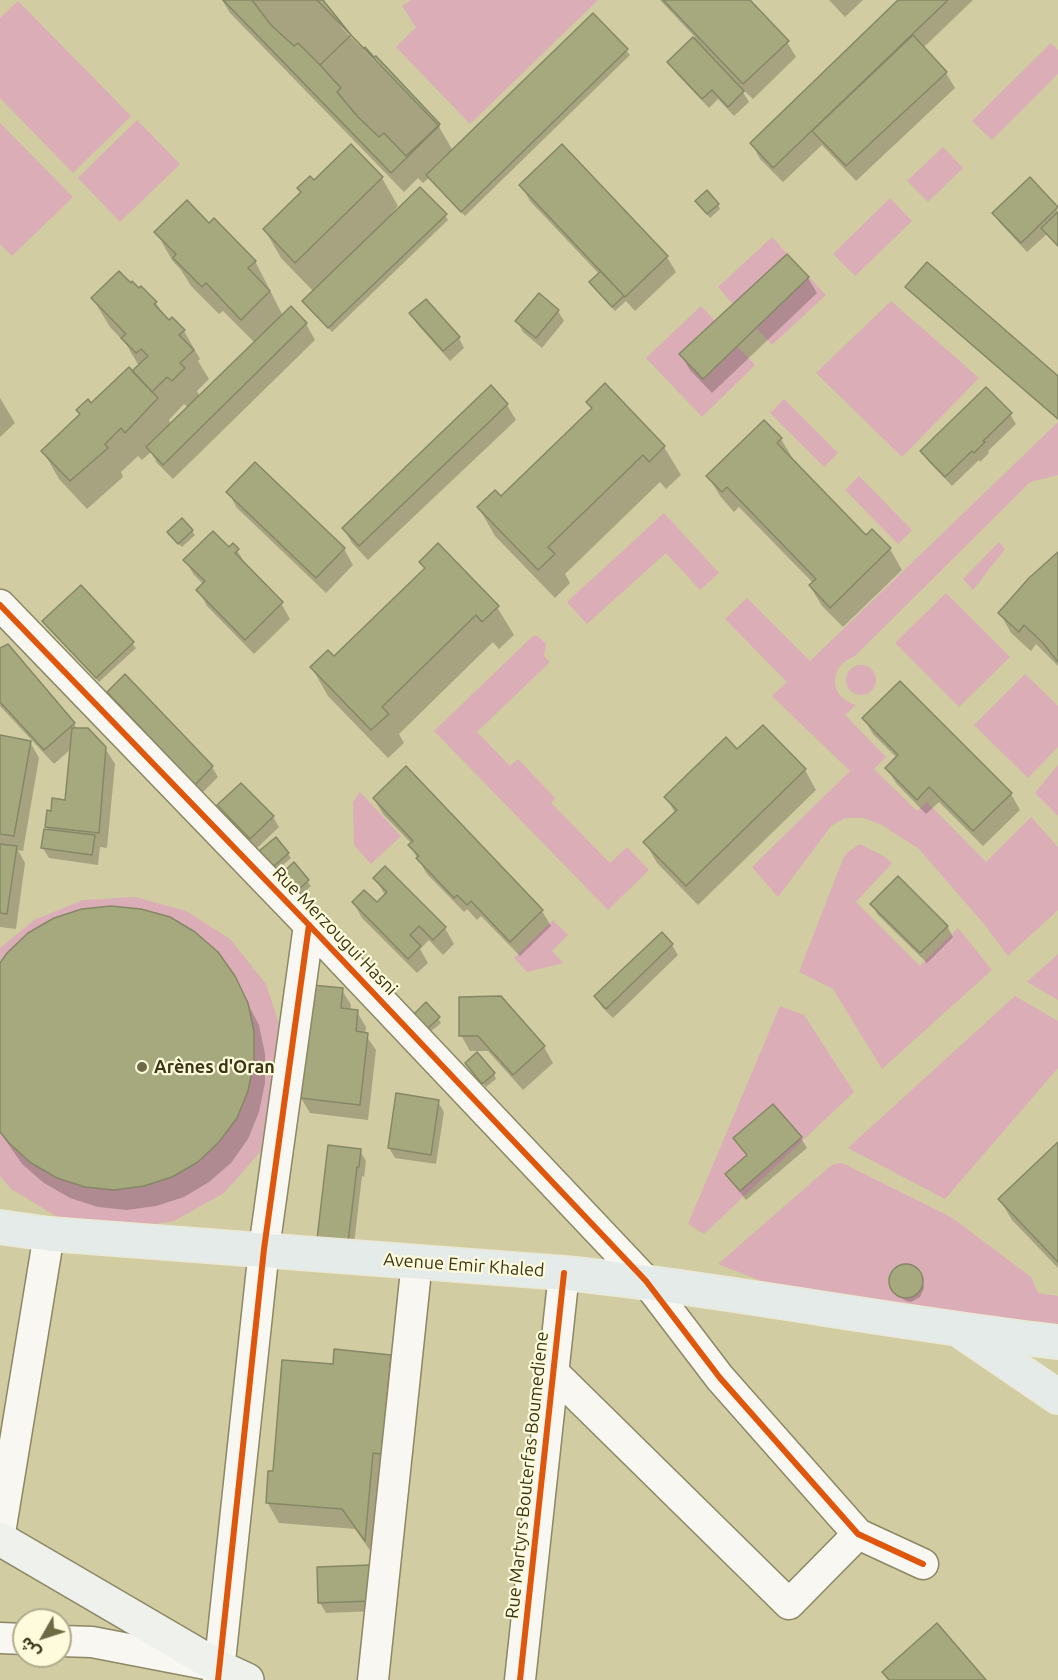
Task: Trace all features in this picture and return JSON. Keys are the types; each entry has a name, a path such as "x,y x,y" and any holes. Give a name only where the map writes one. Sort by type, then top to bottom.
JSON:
{"main road":[{"name":"Avenue Emir Khaled","path":"0,1227 49,1234 417,1261 646,1281 960,1330 1058,1342"},
{"path":"960,1330 1058,1397"}],"street":[{"name":"Rue Merzougui Hasni","path":"0,605 309,925 646,1281 720,1377 858,1534"},
{"path":"228,1676 264,1249 309,925"},
{"path":"0,1533 49,1234"},
{"path":"373,1680 417,1261"},
{"name":"Rue Martyrs Bouterfas Boumediene","path":"519,1680 564,1273"},
{"path":"553,1372 789,1604 858,1534 922,1564"},
{"path":"0,1539 228,1676"},
{"path":"72,1641 92,1642 228,1676"}],"shaded area":[{"path":"411,0 598,0 470,124 396,47 416,27 402,6"},
{"path":"18,1 131,116 73,173 0,98 0,18"},
{"path":"1051,43 1058,50 1058,74 992,140 972,121"},
{"path":"137,120 180,164 120,222 78,178"},
{"path":"0,123 73,197 12,256 0,244"},
{"path":"943,147 963,168 928,202 907,181"},
{"path":"890,198 912,221 855,276 833,254"},
{"path":"772,237 787,254 733,304 718,287"},
{"path":"809,277 826,295 772,345 756,328"},
{"path":"891,301 979,378 902,457 816,373"},
{"path":"701,306 715,321 703,378 737,346 755,365 702,417 646,358"},
{"path":"784,399 838,453 824,467 770,413"},
{"path":"1058,422 1058,475 1030,482 855,656 840,667 835,681 840,695 856,705 845,715 886,757 874,769 917,811 927,802 986,862 1031,817 1058,847 1058,910 1008,956 984,924 919,849 882,825 864,818 845,818 831,826 778,897 752,867 850,771 772,696 787,682 725,619 747,598 810,661"},
{"path":"859,476 912,530 898,544 845,490"},
{"path":"664,513 719,573 700,590 666,553 587,624 567,602"},
{"path":"999,542 1005,549 973,590 963,579"},
{"path":"946,593 1010,657 959,707 895,643"},
{"path":"533,636 538,636 546,644 544,656 550,662 477,732 510,766 518,759 555,798 551,803 610,863 627,847 649,870 608,910 434,731"},
{"path":"861,665 872,669 876,680 872,691 861,695 850,691 846,680 850,669"},
{"path":"1025,674 1058,706 1058,747 1028,778 974,725"},
{"path":"1058,765 1058,816 1035,793"},
{"path":"360,792 401,836 371,864 354,845 353,802"},
{"path":"860,844 892,863 856,902 920,966 958,928 992,970 882,1069 833,989 799,972 843,859 848,852"},
{"name":"Arènes d'Oran","path":"135,897 186,911 230,939 266,984 284,1039 283,1096 262,1150 224,1193 174,1221 117,1230 61,1219 11,1189 0,1176 0,948 34,920 83,900"},
{"path":"553,920 568,935 552,951 563,963 527,972 514,958"},
{"path":"1058,954 1058,1000 1027,982"},
{"path":"1015,996 1058,1021 1058,1068 945,1199 848,1148"},
{"path":"780,1006 804,1015 854,1092 704,1234 688,1224"},
{"path":"842,1163 951,1217 1031,1277 1038,1293 1058,1296 1058,1324 795,1294 718,1264 827,1169 834,1164"}],"building":[{"path":"223,0 317,0 439,126 391,173"},
{"path":"252,0 323,0 351,35 320,65 298,43 294,46 271,25"},
{"path":"663,0 750,0 789,41 743,84"},
{"path":"898,0 948,0 773,168 750,143"},
{"path":"593,13 628,49 461,212 426,175"},
{"path":"351,35 364,49 365,47 374,57 376,56 440,124 406,156 384,133 379,137 357,116 337,92 341,88 320,65"},
{"path":"913,35 947,72 846,166 812,131"},
{"path":"693,37 744,91 728,107 712,90 702,99 667,62"},
{"path":"351,144 383,177 295,263 263,229 301,192 297,188 310,176 314,180"},
{"path":"562,144 668,256 625,297 519,185"},
{"path":"1030,177 1058,207 1021,243 992,213"},
{"path":"420,187 447,214 328,328 302,301"},
{"path":"707,190 719,204 707,214 695,201"},
{"path":"187,200 209,223 214,218 256,261 248,268 270,291 241,320 206,283 202,287 173,258 176,254 154,232"},
{"path":"1058,212 1058,246 1041,228"},
{"path":"787,254 809,277 703,379 679,354"},
{"path":"927,262 1058,376 1058,419 905,287"},
{"path":"119,271 131,283 132,281 139,288 141,286 157,302 154,304 169,320 172,317 185,330 179,335 194,350 180,363 185,368 172,381 167,377 152,392 132,371 148,356 141,349 136,353 121,338 126,334 91,298"},
{"path":"601,271 624,296 612,307 589,282"},
{"path":"539,293 559,310 536,338 515,321"},
{"path":"426,299 460,337 443,351 409,313"},
{"path":"291,306 307,323 163,465 146,447"},
{"path":"129,367 158,398 125,433 121,428 105,444 108,448 70,481 41,451 80,414 76,410 88,399 91,403"},
{"path":"605,383 665,446 649,462 643,455 548,547 555,554 538,570 477,507 495,490 501,496 592,408 586,402"},
{"path":"491,385 508,404 359,546 342,528"},
{"path":"986,387 1012,413 974,453 972,451 945,477 920,451"},
{"path":"764,420 782,438 777,443 866,535 872,529 891,548 830,608 809,585 816,579 727,487 722,492 706,476"},
{"path":"255,462 345,548 316,578 226,492"},
{"path":"182,518 193,530 178,544 167,532"},
{"path":"213,531 229,547 233,543 239,549 235,553 283,602 245,640 196,590 205,581 183,560"},
{"path":"438,543 499,606 482,622 476,615 382,707 389,714 371,730 310,667 328,650 334,656 425,568 419,562"},
{"path":"1058,552 1058,662 1043,643 1024,625 1019,632 998,613 1029,578"},
{"path":"81,585 134,642 96,678 42,621"},
{"path":"8,644 75,723 44,750 0,702 0,648"},
{"path":"125,674 213,766 195,785 107,692"},
{"path":"900,681 1012,793 973,831 929,787 917,800 885,768 898,755 862,718"},
{"path":"763,725 806,769 686,886 643,842 677,810 664,797 726,737 737,749"},
{"path":"72,728 88,728 106,747 99,833 45,827 47,810 51,811 52,798 65,800"},
{"path":"0,735 31,741 14,836 0,834"},
{"path":"406,766 543,910 510,942 471,901 467,905 457,895 454,898 416,858 419,856 408,845 413,841 373,798"},
{"path":"241,783 274,816 250,839 217,805"},
{"path":"44,829 95,835 92,855 41,848"},
{"path":"276,837 289,853 273,867 259,851"},
{"path":"0,844 17,846 7,914 0,913"},
{"path":"294,862 309,880 295,893 279,876"},
{"path":"385,866 446,927 433,940 419,926 410,935 421,946 408,959 352,902 364,890 377,902 387,892 373,878"},
{"path":"898,876 948,926 920,953 870,904"},
{"name":"Arènes d'Oran","path":"111,906 141,909 170,917 195,932 218,952 235,976 248,1003 254,1032 254,1062 248,1091 237,1118 219,1142 198,1162 172,1177 144,1186 114,1190 85,1187 57,1178 31,1163 0,1132 0,963 28,933 54,918 82,909"},
{"path":"662,932 673,944 606,1009 594,996"},
{"path":"312,985 343,988 341,1008 358,1010 356,1031 368,1033 360,1105 300,1098"},
{"path":"501,996 545,1046 513,1075 478,1036 459,1036 459,997"},
{"path":"426,1002 440,1017 427,1029 414,1014"},
{"path":"477,1052 495,1073 482,1084 465,1063"},
{"path":"396,1093 439,1100 431,1155 388,1148"},
{"path":"773,1104 802,1137 740,1191 725,1174 747,1155 733,1138"},
{"path":"1058,1142 1058,1262 998,1199"},
{"path":"328,1145 361,1149 347,1251 316,1248"},
{"path":"906,1264 918,1269 923,1281 918,1293 906,1298 894,1293 889,1281 894,1269"},
{"path":"334,1349 391,1355 382,1454 373,1453 365,1541 342,1509 266,1503 268,1471 273,1471 282,1360 333,1364"},
{"path":"370,1565 371,1601 318,1603 317,1567"},
{"path":"937,1623 986,1680 889,1680 882,1672"}],"cycle path":[{"path":"0,605 309,925 646,1281 720,1378 858,1534 923,1564"},
{"path":"218,1680 264,1249 309,925"},
{"path":"520,1680 564,1273"}],"place":[{"name":"Arènes d'Oran","path":"142,1067"}]}
